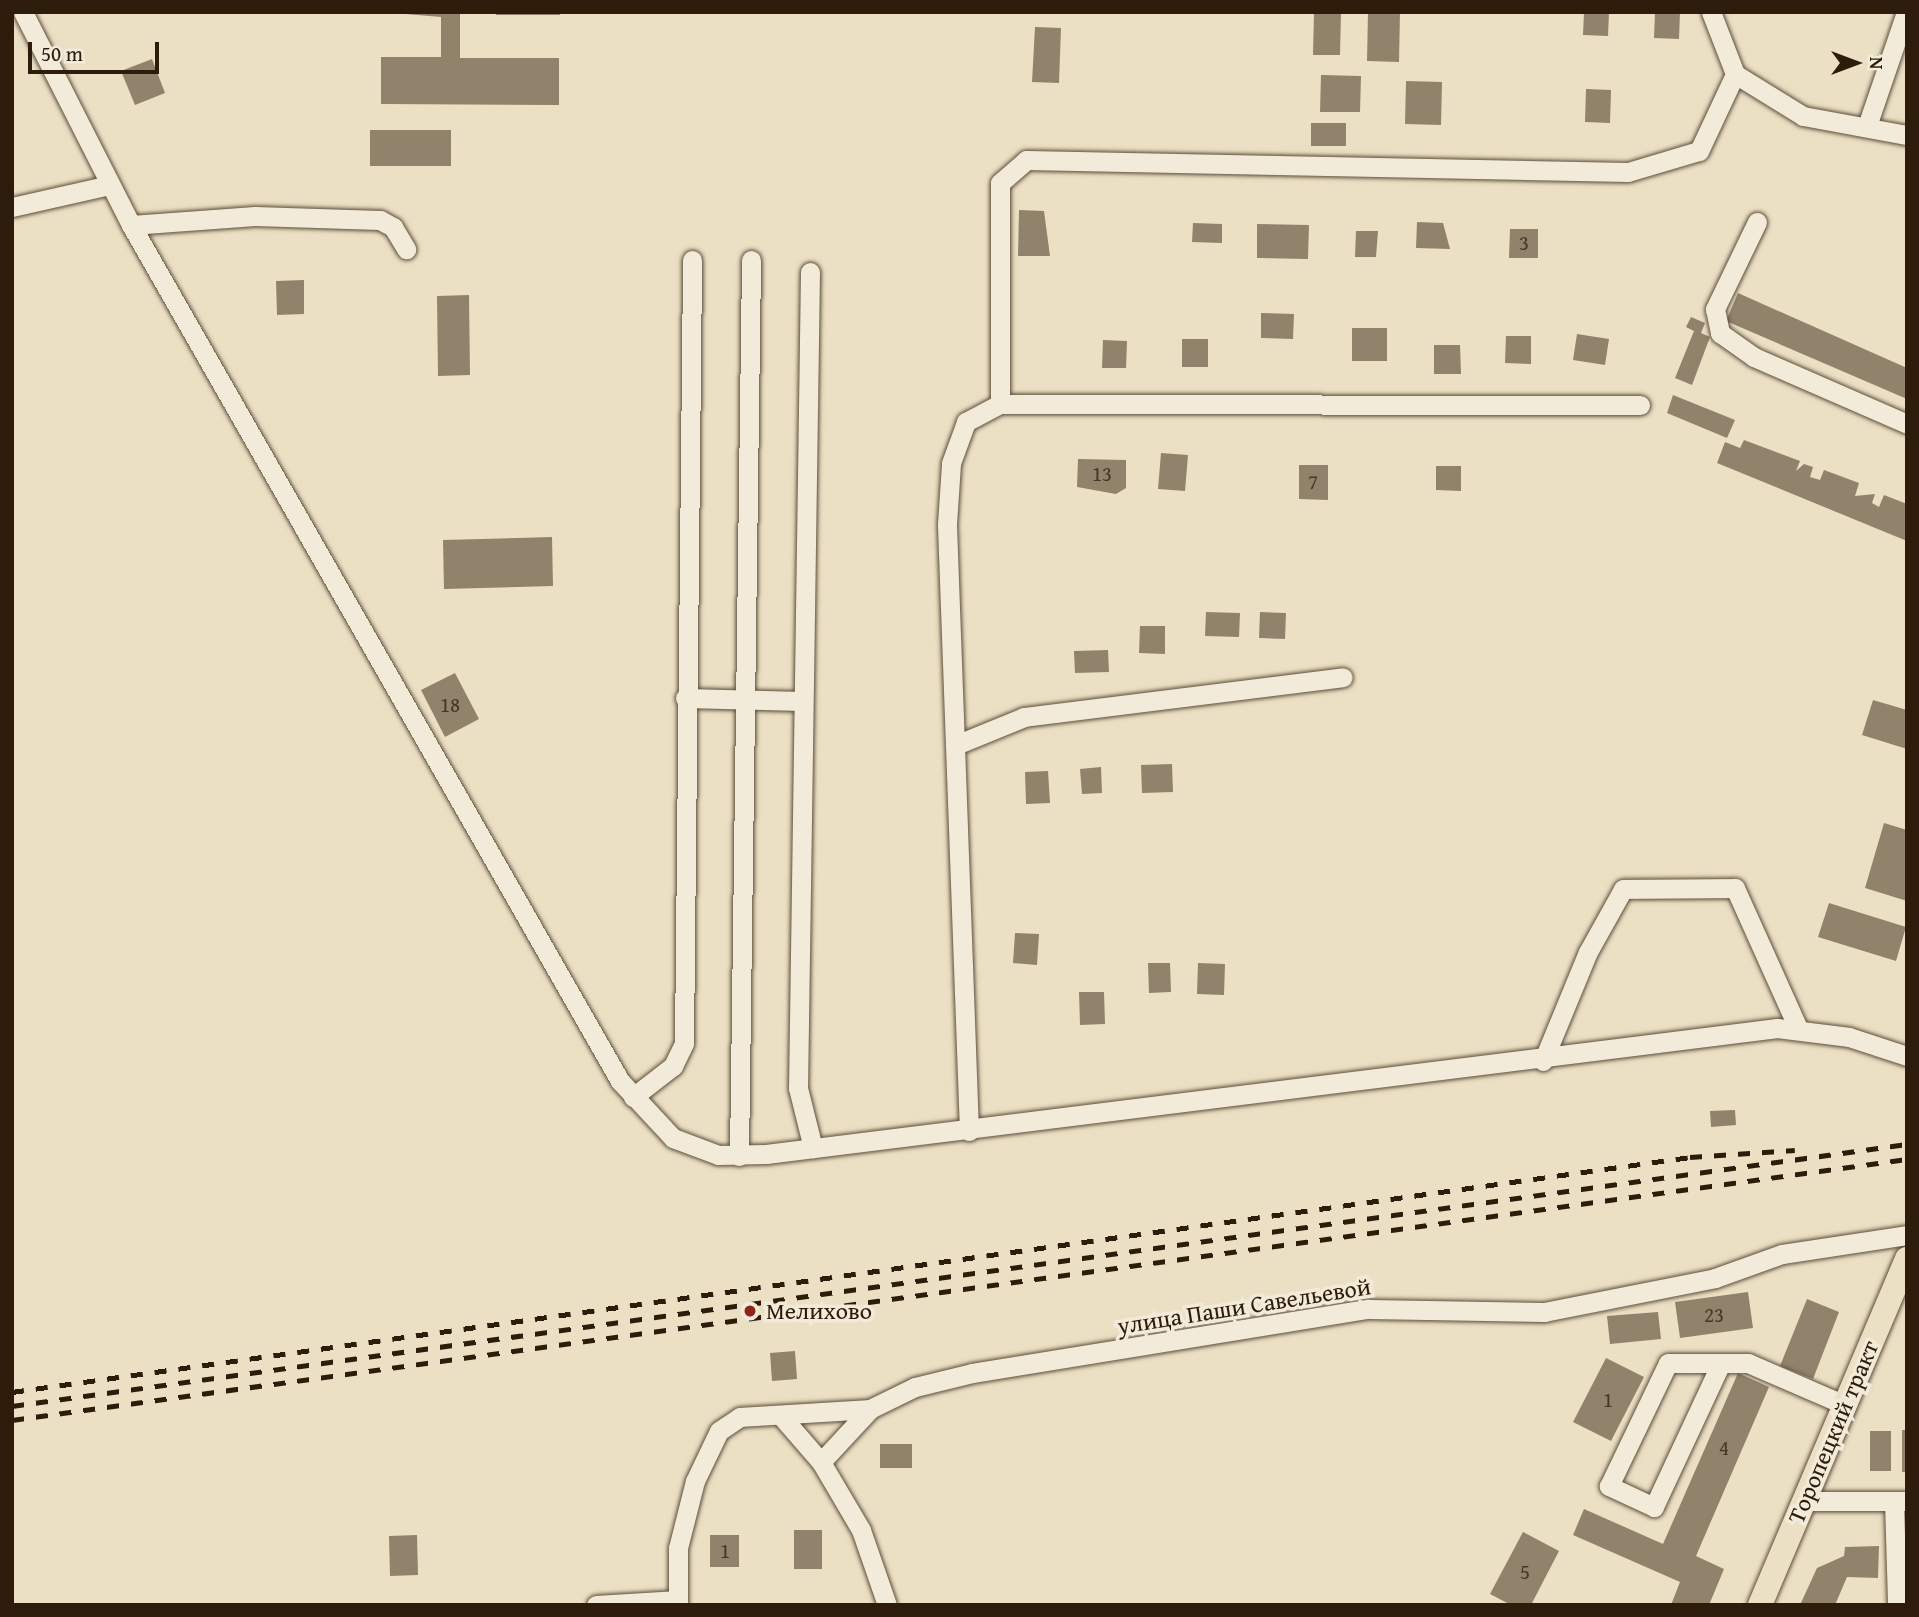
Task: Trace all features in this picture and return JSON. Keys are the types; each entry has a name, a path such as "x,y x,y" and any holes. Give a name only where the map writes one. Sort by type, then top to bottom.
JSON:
{"main road":[{"name":"Торопецкий тракт","path":"1760,1605 1907,1259"}],"street":[{"path":"23,12 131,225 634,1097 673,1138 739,1156 813,1149 1798,1028 1907,1056"},
{"path":"1711,12 1735,74 1804,117 1907,135"},
{"path":"1867,126 1906,12"},
{"path":"1000,404 1000,183 1026,160 1628,172 1699,151 1735,74"},
{"path":"12,207 110,185"},
{"path":"131,225 255,216 380,220 393,227 406,249"},
{"path":"1757,222 1715,309 1720,333 1754,356 1907,424"},
{"path":"634,1097 673,1066 684,1043 685,698 692,260"},
{"path":"739,1156 743,699 751,260"},
{"path":"810,272 798,1088 813,1149"},
{"path":"969,1131 958,744 947,524 951,463 966,422 1000,404 1640,405"},
{"path":"958,744 1024,717 1343,677"},
{"path":"685,698 803,701"},
{"path":"1543,1061 1583,963 1623,889 1735,888 1798,1028"},
{"name":"улица Паши Савельевой","path":"821,1462 870,1409 915,1387 972,1373 1369,1309 1544,1312 1715,1278 1782,1254 1907,1235"},
{"path":"1721,1363 1654,1507 1609,1486 1668,1363 1721,1363 1748,1363 1845,1405"},
{"path":"596,1605 678,1602 678,1548 708,1448 740,1417 782,1417 870,1409"},
{"path":"782,1417 821,1462 861,1530 887,1605"},
{"path":"1804,1501 1900,1501 1897,1605"}],"building":[{"path":"382,12 460,12 460,58 559,58 559,105 381,104 381,57 441,57 441,17"},
{"path":"496,12 560,12 560,15 496,15"},
{"path":"1314,12 1341,12 1340,55 1313,55"},
{"path":"1368,12 1400,12 1399,62 1367,61"},
{"path":"1584,12 1609,12 1608,36 1583,35"},
{"path":"1655,12 1680,12 1679,39 1654,38"},
{"path":"1035,27 1061,28 1059,83 1032,82"},
{"path":"152,59 165,93 135,105 121,71"},
{"path":"1321,75 1361,76 1360,112 1320,112"},
{"path":"1406,81 1442,82 1441,125 1405,124"},
{"path":"1586,89 1611,90 1610,123 1585,122"},
{"path":"1311,123 1346,123 1346,146 1311,146"},
{"path":"370,130 451,130 451,166 370,166"},
{"path":"1019,210 1044,211 1050,256 1018,256"},
{"path":"1417,222 1443,223 1450,249 1416,248"},
{"path":"1193,223 1222,224 1222,243 1192,242"},
{"path":"1257,224 1309,225 1308,259 1257,258"},
{"path":"1510,229 1538,229 1538,258 1509,258"},
{"path":"1356,231 1378,231 1376,257 1355,257"},
{"path":"304,280 304,314 277,315 276,281"},
{"path":"1738,293 1907,368 1907,399 1726,321"},
{"path":"469,295 470,375 438,376 437,296"},
{"path":"1261,313 1294,314 1293,339 1261,338"},
{"path":"1691,317 1705,323 1701,333 1710,337 1692,385 1675,378 1694,331 1686,327"},
{"path":"1352,328 1387,328 1387,361 1352,361"},
{"path":"1577,334 1609,339 1605,365 1573,360"},
{"path":"1506,336 1531,336 1531,364 1505,363"},
{"path":"1182,339 1208,339 1208,367 1182,367"},
{"path":"1103,340 1127,341 1126,368 1102,368"},
{"path":"1434,345 1460,345 1461,374 1434,374"},
{"path":"1673,395 1735,420 1727,438 1667,413"},
{"path":"1744,440 1800,461 1796,471 1804,464 1813,467 1810,477 1820,480 1824,470 1859,483 1855,496 1875,494 1872,503 1879,507 1884,495 1907,504 1907,541 1717,463 1725,442 1740,448"},
{"path":"1161,453 1188,455 1185,491 1158,489"},
{"path":"1078,459 1126,460 1126,488 1116,494 1077,487"},
{"path":"1299,465 1328,465 1328,500 1299,499"},
{"path":"1436,466 1461,466 1461,491 1436,490"},
{"path":"552,537 553,586 444,589 443,540"},
{"path":"1206,612 1240,613 1239,637 1205,636"},
{"path":"1260,612 1286,613 1285,639 1259,638"},
{"path":"1140,626 1165,626 1165,654 1139,653"},
{"path":"1108,650 1109,672 1075,673 1074,651"},
{"path":"455,673 479,719 445,737 421,690"},
{"path":"1873,700 1907,710 1907,749 1862,735"},
{"path":"1172,764 1173,792 1142,793 1141,765"},
{"path":"1101,767 1102,793 1082,794 1080,769"},
{"path":"1048,771 1050,803 1026,804 1025,772"},
{"path":"1884,823 1907,830 1907,901 1865,888"},
{"path":"1829,903 1906,927 1896,961 1818,937"},
{"path":"1015,933 1039,934 1037,965 1013,963"},
{"path":"1148,963 1170,963 1171,992 1149,993"},
{"path":"1198,963 1225,964 1224,995 1197,994"},
{"path":"1079,992 1104,992 1105,1024 1080,1025"},
{"path":"1735,1110 1736,1125 1711,1127 1710,1111"},
{"path":"1748,1292 1753,1328 1680,1338 1675,1302"},
{"path":"1807,1299 1839,1312 1813,1379 1780,1366"},
{"path":"1658,1312 1661,1339 1610,1344 1607,1316"},
{"path":"795,1351 797,1379 772,1381 770,1353"},
{"path":"1606,1358 1644,1377 1611,1441 1573,1422"},
{"path":"1738,1373 1769,1387 1696,1556 1724,1569 1709,1605 1671,1605 1680,1582 1573,1535 1584,1509 1663,1544"},
{"path":"1902,1430 1907,1430 1907,1472 1902,1472"},
{"path":"1870,1431 1891,1431 1891,1471 1870,1471"},
{"path":"880,1444 912,1444 912,1468 880,1468"},
{"path":"794,1530 822,1530 822,1569 794,1569"},
{"path":"1523,1532 1559,1551 1531,1605 1511,1605 1490,1594"},
{"path":"417,1535 418,1575 390,1576 389,1536"},
{"path":"710,1535 739,1535 739,1567 710,1567"},
{"path":"1879,1546 1878,1578 1847,1577 1835,1605 1800,1605 1817,1568 1844,1556 1845,1547"}],"railway":[{"path":"12,1406 1907,1144"},
{"path":"12,1392 1690,1157 1795,1150"},
{"path":"12,1420 1907,1159"}],"place":[{"name":"Мелихово","path":"750,1311"}]}
